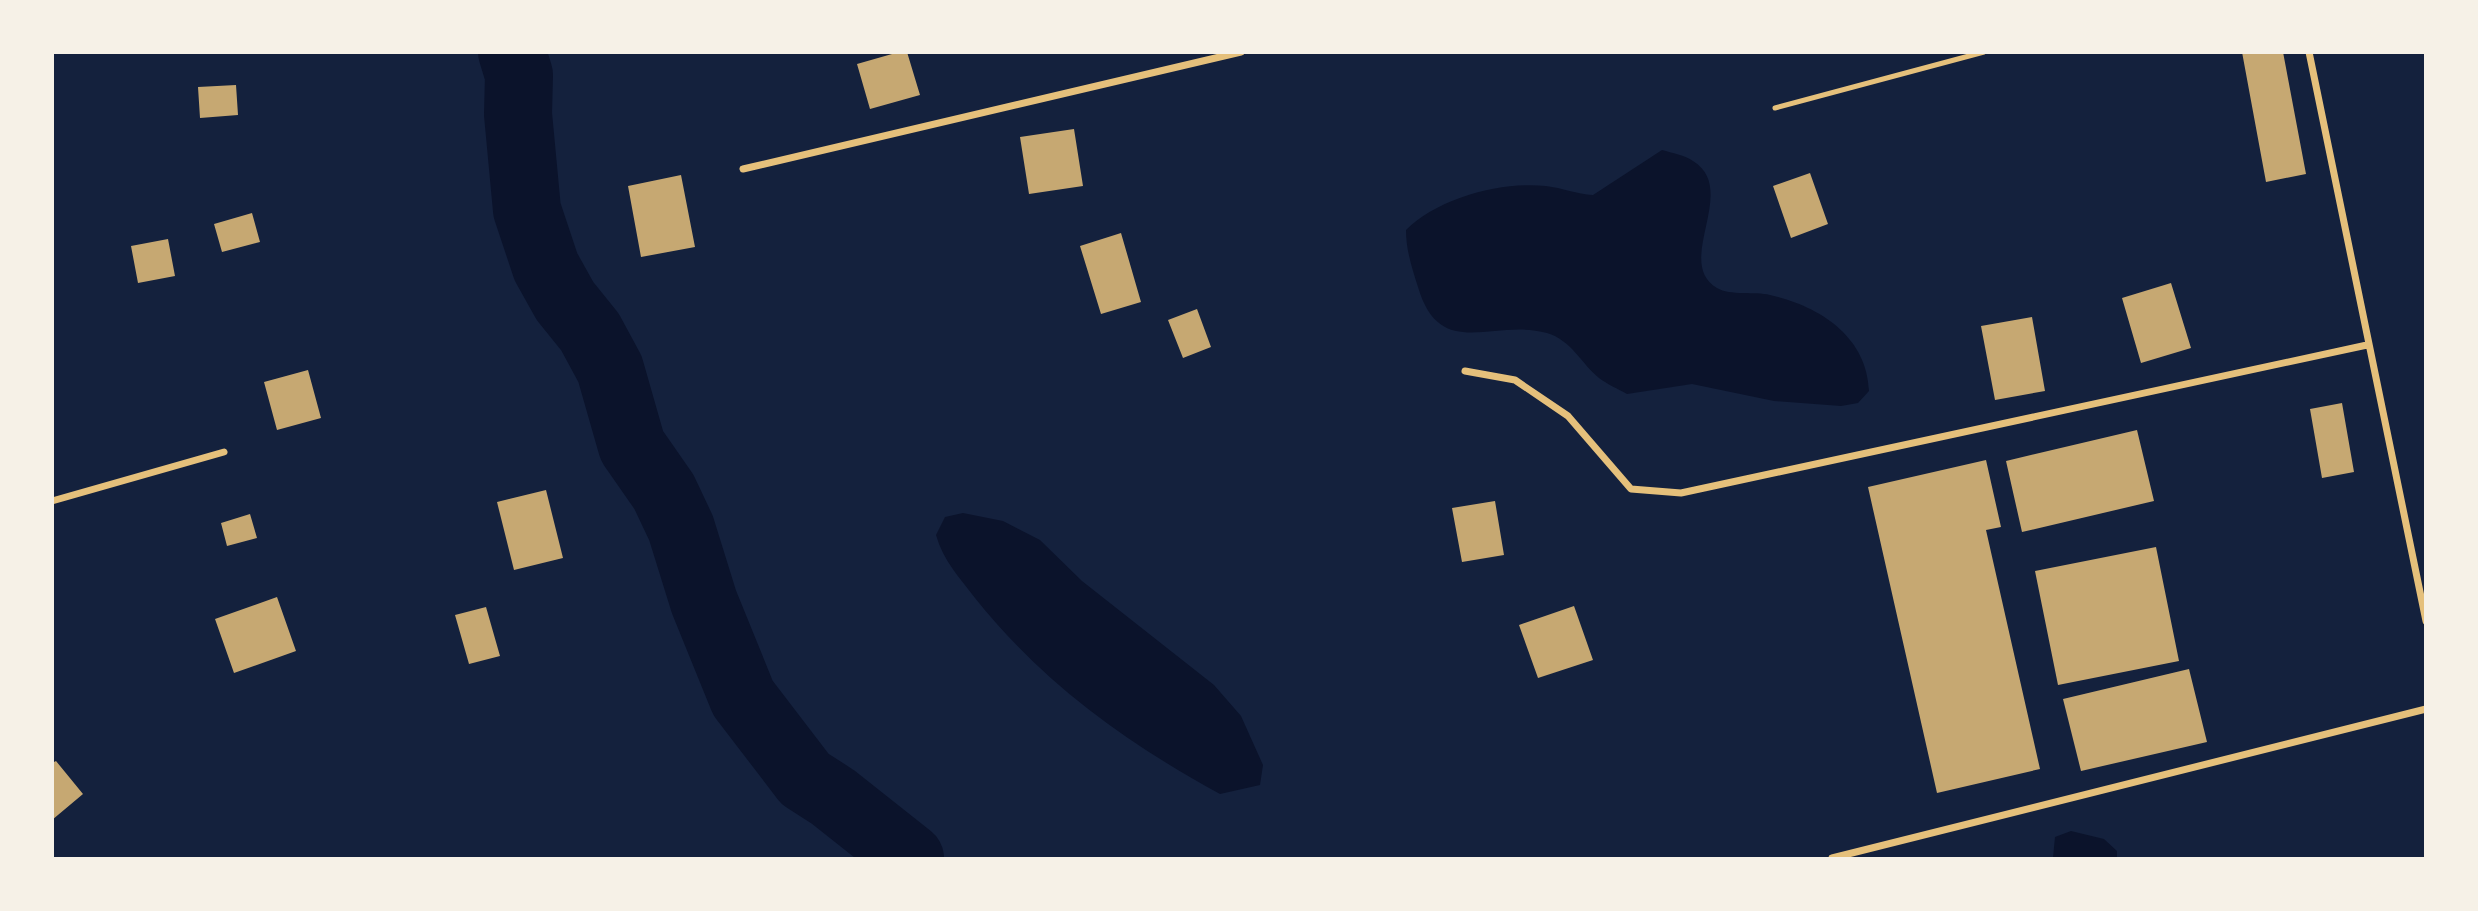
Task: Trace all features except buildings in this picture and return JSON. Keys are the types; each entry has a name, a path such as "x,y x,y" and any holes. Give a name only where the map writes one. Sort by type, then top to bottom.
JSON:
{"street":[{"path":"743,169 1241,52"},
{"path":"2309,52 2367,345 2426,621"},
{"path":"1465,371 1515,380 1568,416 1631,489 1681,493 2367,345"},
{"path":"52,500 224,452"},
{"path":"1832,859 2426,709"}],"lane":[{"path":"1775,108 1984,52"}],"water":[{"path":"1662,150 1690,159 1706,174 1710,189 1710,207 1702,244 1701,261 1705,276 1722,290 1764,294 1788,300 1806,307 1837,326 1860,354 1866,372 1869,391 1858,403 1841,406 1774,401 1692,384 1627,394 1599,378 1569,346 1555,336 1527,330 1454,331 1440,324 1428,310 1418,287 1406,237 1406,230 1419,219 1471,194 1510,186 1546,186 1593,195"},
{"path":"963,513 1003,521 1040,540 1082,581 1214,685 1241,716 1263,765 1260,785 1220,794 1119,732 1057,684 1001,629 947,560 936,535 945,517"},
{"path":"2071,831 2104,839 2117,851 2117,858 2053,858 2055,837"}],"waterway":[{"path":"512,52 519,75 518,114 527,210 546,267 565,301 590,332 610,369 632,446 664,492 681,528 704,602 743,698 805,779 833,797 910,858"}]}
